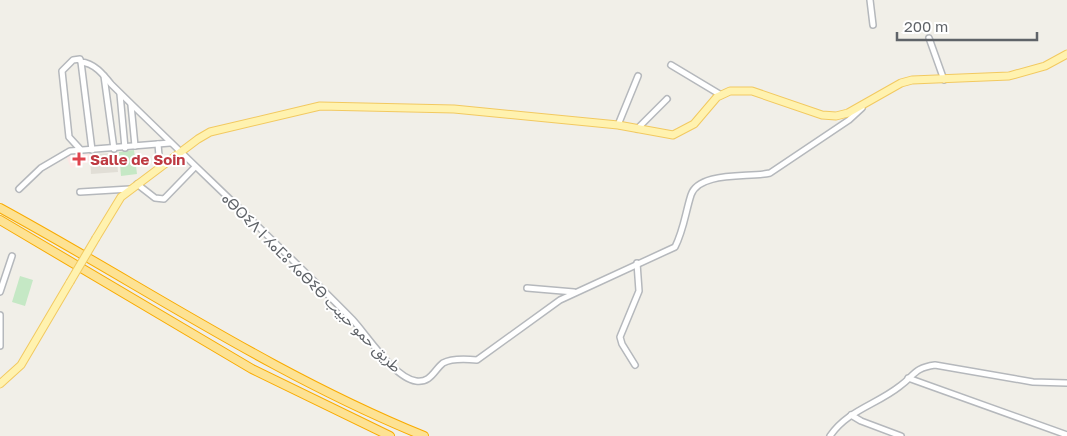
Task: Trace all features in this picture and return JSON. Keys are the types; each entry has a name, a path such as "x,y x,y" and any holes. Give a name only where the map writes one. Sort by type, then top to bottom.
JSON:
{"highway":[{"path":"1,209 286,373 366,412 424,436"},
{"path":"0,220 252,369 390,436"}],"main road":[{"path":"0,384 21,365 121,197 180,152 210,132 320,106 454,108 618,125 673,135 684,130 721,95 730,90 747,90 822,115 836,116 848,113 902,83 924,79 944,80 1009,76 1045,66 1067,54"}],"street":[{"path":"870,0 873,24"},
{"path":"929,38 944,80"},
{"path":"80,149 69,137 62,71 73,60 80,59 92,150"},
{"name":"ⴰⴱⵔⵉⴷ ⵏ ⵃⴰⵎⵓ ⵃⴰⴱⵉⴱ طريق حمو حبيب","path":"81,62 88,63 104,76 131,105 363,330 398,371 416,381 424,381 433,376 444,363 465,358 477,360 560,300 675,247 682,232 691,194 696,186 707,179 757,176 770,173 850,120 865,104"},
{"path":"671,65 721,95"},
{"path":"104,76 114,149"},
{"path":"618,125 638,76"},
{"path":"120,94 124,148"},
{"path":"637,129 666,99"},
{"path":"131,105 135,146"},
{"path":"18,189 52,160 80,149 114,149 170,142"},
{"path":"158,144 159,156"},
{"path":"137,184 156,198 164,199 195,167"},
{"path":"80,192 130,189"},
{"path":"0,292 12,256"},
{"path":"635,365 620,340 639,291 640,282 637,263"},
{"path":"527,288 576,292"},
{"path":"0,316 0,346"},
{"path":"830,436 841,422 851,414 899,387 913,372 923,366 935,365 1033,382 1067,383"},
{"path":"908,378 1067,435"},
{"path":"851,414 861,421 901,436"}],"shaded area":[{"name":"Salle de Soin","path":"81,150 91,151 90,162 71,168 66,156"},
{"path":"116,153 118,172 91,174 90,154"}],"green space":[{"path":"134,150 137,174 121,176 119,152"},
{"path":"20,276 33,280 25,306 12,302"}],"place":[{"name":"Salle de Soin","path":"79,159"}]}
